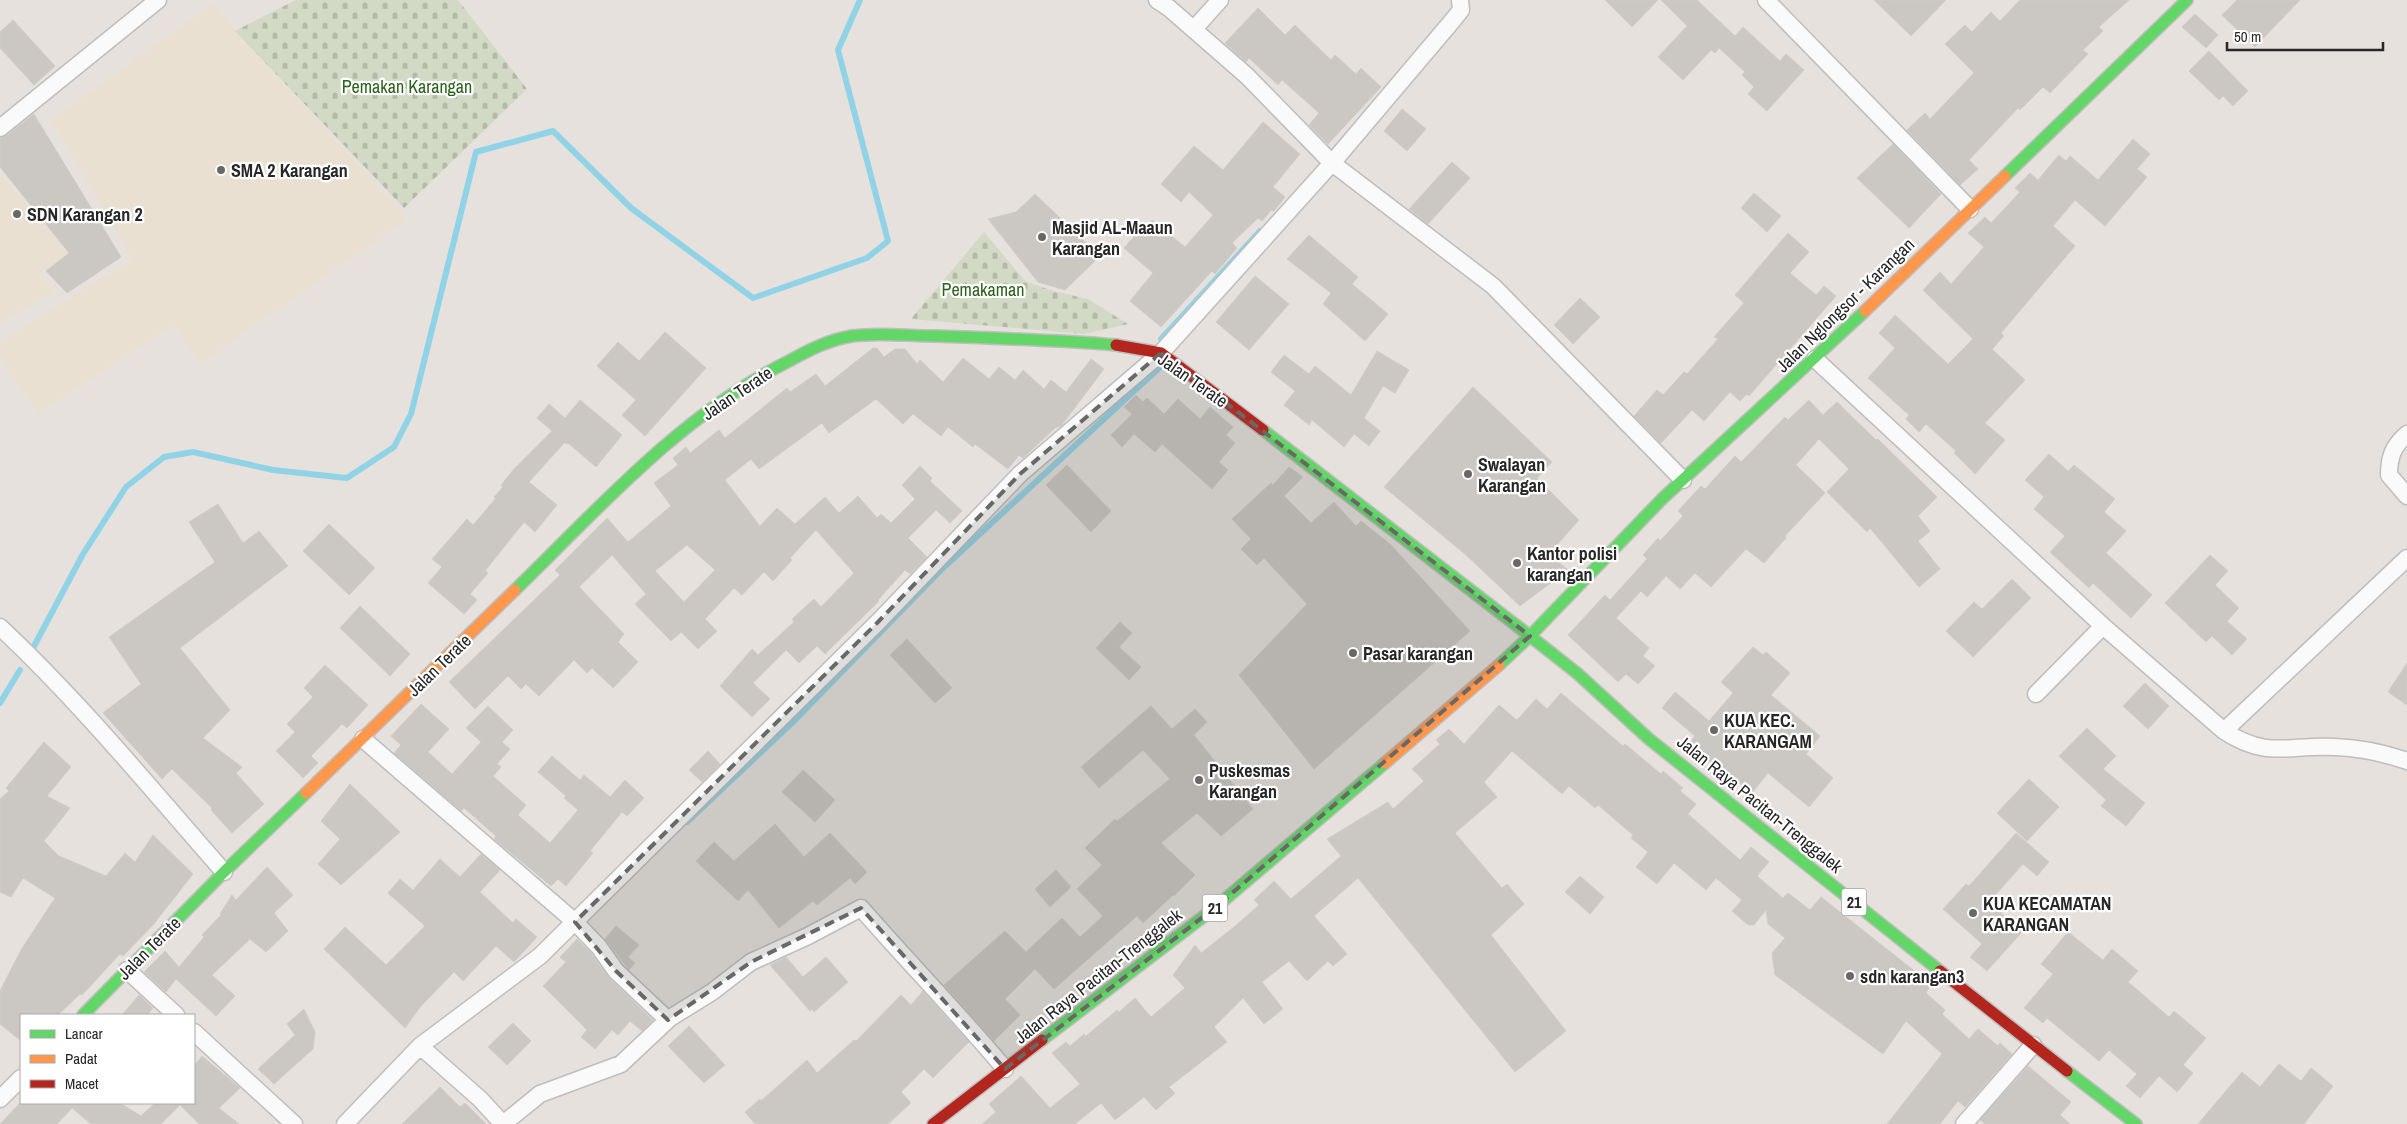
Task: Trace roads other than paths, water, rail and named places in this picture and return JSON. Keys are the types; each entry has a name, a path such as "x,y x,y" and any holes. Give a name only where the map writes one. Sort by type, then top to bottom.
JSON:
{"main road":[{"name":"Jalan Nglongsor - Karangan","path":"1530,636 1683,480 1815,359 2187,0"},
{"name":"Jalan Terate","path":"84,1014 224,872 633,474 699,419 762,374 824,344 852,336 1034,339 1115,345 1161,353 1482,597 1530,636"},
{"name":"Jalan Raya Pacitan-Trenggalek","path":"933,1124 1216,907 1486,677 1530,636 1578,674 1650,739 2033,1045 2136,1124"}],"street":[{"path":"0,128 158,0"},
{"path":"1157,0 1194,29 1247,76 1332,163 1493,286 1683,480"},
{"path":"1194,29 1220,0"},
{"path":"346,1124 420,1046 540,956 578,925 878,622 1020,474 1161,353 1332,163 1461,10 1460,0"},
{"path":"1766,0 1970,209"},
{"path":"1815,359 2103,626 2224,731 2239,741 2276,750 2335,747 2385,754 2407,761"},
{"path":"2407,434 2397,442 2389,459 2389,475 2407,496"},
{"path":"2224,731 2407,558"},
{"path":"2036,694 2103,626"},
{"path":"0,627 52,677 85,713 224,872"},
{"path":"363,738 578,925 616,971 668,1020"},
{"path":"420,1046 480,1099 504,1124 540,1094 621,1064 668,1020 712,992 751,962 808,936 861,908 1005,1069"},
{"path":"127,970 175,1014"},
{"path":"195,1033 294,1124"},
{"path":"1964,1124 2033,1045"},
{"path":"0,1099 20,1079"}],"waterway":[{"path":"33,648 83,554 126,487 164,457 193,452 273,470 347,478 394,447 411,414 476,152 553,131 631,208 753,298 867,258 888,241 838,50 860,0"},
{"path":"1161,339 1260,231"},
{"path":"687,822 795,720 943,568 1160,367"},
{"path":"0,703 20,670"}],"place":[{"name":"SMA 2 Karangan","path":"221,170"},
{"name":"SDN Karangan 2","path":"17,214"},
{"name":"Masjid AL-Maaun Karangan","path":"1042,237"},
{"name":"Swalayan Karangan","path":"1468,474"},
{"name":"Kantor polisi karangan","path":"1517,563"},
{"name":"Pasar karangan","path":"1353,653"},
{"name":"KUA KEC. KARANGAM","path":"1714,730"},
{"name":"Puskesmas Karangan","path":"1199,780"},
{"name":"KUA KECAMATAN KARANGAN","path":"1973,913"},
{"name":"sdn karangan3","path":"1850,976"}],"park label":[{"name":"Pemakan Karangan","path":"407,86"},
{"name":"Pemakaman","path":"983,289"}]}
